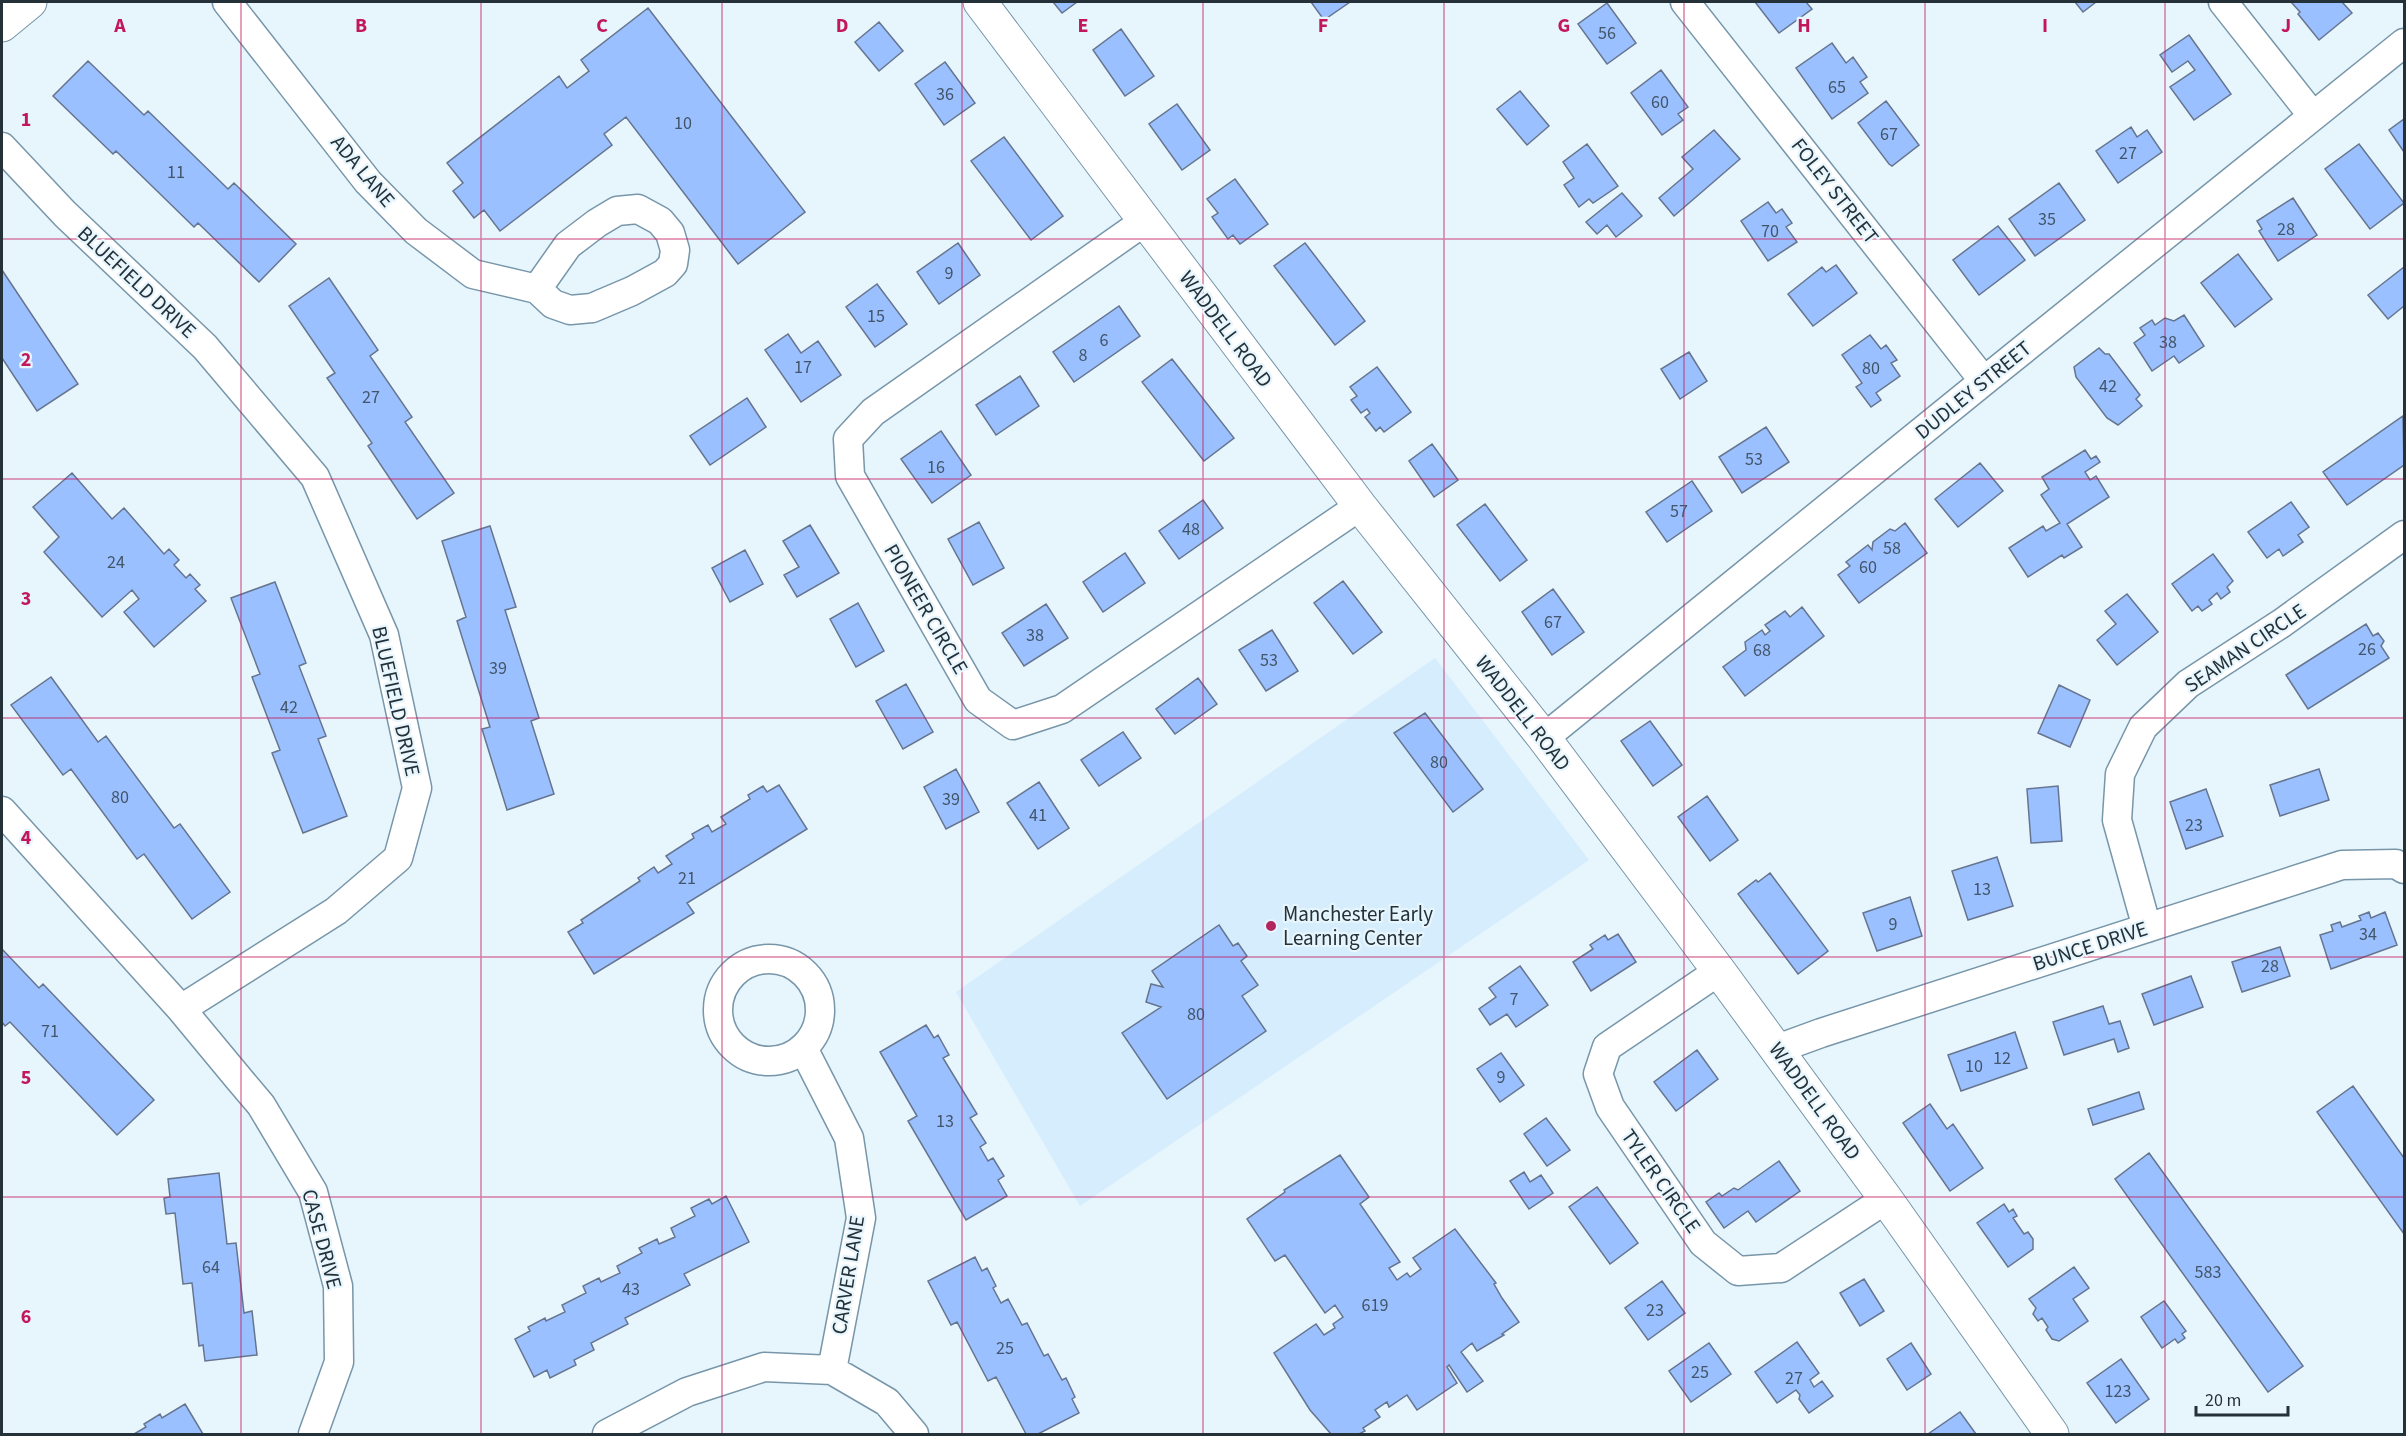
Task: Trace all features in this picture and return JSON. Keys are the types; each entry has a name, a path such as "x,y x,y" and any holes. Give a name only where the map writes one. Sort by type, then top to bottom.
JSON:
{"street":[{"path":"2,24 30,2"},
{"name":"ADA LANE","path":"227,2 368,182 416,231 473,274 537,289 553,304 570,310 592,308 632,291 665,273 673,264 675,250 670,233 660,221 638,209 617,211 568,245 537,289"},
{"name":"WADDELL ROAD","path":"980,2 1360,506 1544,738 1778,1049 2052,1434"},
{"name":"FOLEY STREET","path":"1685,2 1984,381"},
{"path":"2223,2 2313,116"},
{"name":"DUDLEY STREET","path":"1544,738 2404,43"},
{"name":"BLUEFIELD DRIVE","path":"2,147 65,214 206,347 315,477 384,635 417,788 398,858 336,911 181,1009"},
{"name":"PIONEER CIRCLE","path":"1145,221 873,412 848,439 850,476 978,700 1013,725 1062,710 1360,506"},
{"name":"SEAMAN CIRCLE","path":"2147,928 2117,820 2120,774 2143,727 2188,684 2282,623 2404,535"},
{"path":"2,811 181,1009"},
{"name":"BUNCE DRIVE","path":"1778,1049 1821,1033 2342,865 2396,864 2404,869"},
{"name":"TYLER CIRCLE","path":"1719,971 1607,1047 1598,1074 1610,1107 1703,1243 1738,1271 1781,1268 1886,1199"},
{"name":"CASE DRIVE","path":"181,1009 261,1106 313,1192 338,1286 339,1362 313,1434"},
{"name":"CARVER LANE","path":"803,1048 849,1138 861,1218 832,1370"},
{"path":"607,1434 687,1392 764,1367 832,1370 887,1402 914,1434"}],"shaded area":[{"name":"Manchester Early Learning Center","path":"1435,658 1589,860 1080,1206 956,992"}],"building":[{"path":"1053,2 1077,2 1062,13"},
{"path":"1311,2 1350,2 1324,20"},
{"path":"1755,2 1806,2 1812,9 1779,33"},
{"path":"2075,2 2096,2 2083,12"},
{"path":"2291,2 2342,2 2352,13 2319,40"},
{"path":"1607,3 1636,43 1607,64 1578,24"},
{"path":"648,8 805,212 738,264 626,117 604,134 612,145 500,231 484,210 474,218 453,191 463,183 447,163 559,76 567,88 589,71 581,60"},
{"path":"879,22 903,51 879,71 855,42"},
{"path":"1121,29 1154,76 1125,96 1093,50"},
{"path":"2189,35 2231,94 2194,120 2170,87 2195,70 2188,61 2172,72 2160,55"},
{"path":"1832,43 1846,63 1853,57 1867,77 1860,82 1868,93 1832,119 1796,68"},
{"path":"88,61 144,115 148,111 228,189 234,183 296,244 259,282 198,223 194,227 116,151 113,154 53,96"},
{"path":"945,62 975,103 944,125 915,84"},
{"path":"1661,70 1688,107 1678,114 1683,120 1662,135 1631,93"},
{"path":"1520,91 1549,126 1527,145 1497,109"},
{"path":"1886,101 1919,145 1892,166 1858,123"},
{"path":"1177,104 1210,150 1182,170 1149,124"},
{"path":"2404,119 2404,152 2389,130"},
{"path":"2131,127 2137,137 2147,130 2162,152 2118,183 2096,151"},
{"path":"1714,130 1740,159 1674,216 1659,198 1693,169 1682,157"},
{"path":"1004,137 1063,216 1031,240 971,161"},
{"path":"1587,144 1618,186 1593,203 1589,199 1579,207 1564,185 1574,178 1563,162"},
{"path":"2359,144 2404,203 2370,229 2325,169"},
{"path":"1235,179 1268,224 1240,244 1233,235 1228,239 1212,217 1218,213 1207,199"},
{"path":"2059,183 2085,220 2035,256 2009,219"},
{"path":"1622,193 1642,216 1616,237 1607,225 1597,234 1586,222"},
{"path":"2293,198 2317,235 2278,261 2259,231 2262,229 2257,221"},
{"path":"1768,202 1776,213 1782,209 1792,223 1786,227 1797,242 1768,261 1741,221"},
{"path":"1998,226 2025,260 1979,295 1953,260"},
{"path":"958,243 980,275 939,304 917,272"},
{"path":"1305,243 1365,321 1335,345 1274,266"},
{"path":"2238,254 2272,299 2235,327 2201,283"},
{"path":"1836,265 1857,293 1813,326 1788,294 1822,267 1826,272"},
{"path":"2404,267 2404,306 2388,319 2368,295"},
{"path":"2,270 78,384 37,411 2,358"},
{"path":"329,278 378,350 370,356 412,417 405,422 454,493 417,519 368,446 372,443 327,378 335,373 289,306"},
{"path":"877,284 907,324 875,347 846,307"},
{"path":"1119,306 1140,336 1074,382 1053,352"},
{"path":"2184,315 2204,346 2179,363 2174,356 2152,371 2134,343 2145,335 2140,328 2152,320 2155,325 2165,318 2174,321"},
{"path":"788,334 801,353 818,341 841,375 801,402 765,350"},
{"path":"1870,335 1881,349 1886,345 1897,360 1891,363 1900,376 1876,393 1881,400 1871,407 1856,387 1862,383 1842,355"},
{"path":"2099,348 2105,354 2109,354 2140,395 2136,399 2142,406 2118,425 2107,418 2076,377 2074,367"},
{"path":"1689,352 1707,381 1680,399 1661,369"},
{"path":"1172,359 1234,438 1204,461 1142,382"},
{"path":"1377,367 1411,412 1384,432 1380,427 1376,431 1365,417 1370,413 1367,409 1361,413 1351,400 1357,396 1350,387"},
{"path":"1020,376 1039,406 996,435 976,405"},
{"path":"747,398 766,427 710,465 690,436"},
{"path":"2403,416 2404,465 2347,505 2323,472"},
{"path":"1766,427 1789,462 1742,493 1719,457"},
{"path":"941,431 971,475 932,503 901,459"},
{"path":"1432,444 1458,480 1434,497 1409,461"},
{"path":"2085,450 2091,459 2096,456 2100,462 2085,472 2090,480 2096,476 2109,497 2067,524 2082,547 2064,558 2062,555 2028,577 2009,548 2043,526 2046,531 2060,523 2041,495 2049,489 2042,477"},
{"path":"1980,463 2003,491 1958,527 1935,499"},
{"path":"72,473 112,519 124,508 164,554 169,549 179,560 174,565 186,578 190,574 200,585 195,589 206,601 154,647 124,612 139,599 132,590 102,617 44,552 59,537 33,507"},
{"path":"1692,481 1712,511 1667,542 1646,512"},
{"path":"1203,500 1223,528 1179,559 1159,531"},
{"path":"2291,502 2309,527 2298,535 2303,542 2283,556 2279,549 2267,558 2248,532"},
{"path":"1485,504 1527,560 1500,581 1457,525"},
{"path":"979,522 1004,568 973,585 948,539"},
{"path":"1905,523 1927,553 1859,603 1838,575 1850,566 1846,562 1868,545 1872,550 1873,542 1890,529 1895,531"},
{"path":"810,525 839,573 797,597 784,575 799,567 783,541"},
{"path":"490,526 516,607 505,610 539,718 531,721 554,794 507,810 482,729 490,727 457,621 466,617 442,541"},
{"path":"745,550 763,584 730,602 712,568"},
{"path":"1125,553 1145,583 1103,612 1083,582"},
{"path":"2213,554 2233,581 2227,587 2230,592 2221,599 2217,593 2209,600 2212,604 2202,611 2198,606 2192,611 2172,584"},
{"path":"1343,581 1382,632 1353,654 1314,603"},
{"path":"275,582 306,663 299,666 326,736 318,739 347,816 303,833 272,753 280,750 252,677 260,674 231,598"},
{"path":"1553,589 1584,632 1552,655 1522,612"},
{"path":"2127,594 2158,632 2117,665 2097,640 2116,624 2105,611"},
{"path":"858,603 884,651 856,667 830,619"},
{"path":"1046,604 1068,638 1024,666 1002,633"},
{"path":"1802,607 1824,636 1745,696 1723,667 1746,650 1745,642 1762,630 1765,635 1770,631 1765,625 1785,611 1790,617"},
{"path":"2366,624 2373,636 2378,633 2384,641 2381,646 2389,658 2308,709 2286,675"},
{"path":"1272,630 1298,671 1266,691 1239,650"},
{"path":"51,677 98,742 106,736 174,828 180,824 230,892 192,919 144,854 137,859 71,769 63,775 11,705"},
{"path":"1198,678 1217,704 1175,734 1156,709"},
{"path":"906,684 933,732 903,749 876,701"},
{"path":"2059,685 2090,700 2070,747 2038,733"},
{"path":"1425,713 1483,789 1453,812 1394,733"},
{"path":"1650,721 1682,765 1653,786 1621,741"},
{"path":"1123,732 1141,758 1099,786 1081,760"},
{"path":"956,769 979,812 946,829 924,787"},
{"path":"2319,769 2329,800 2280,816 2270,785"},
{"path":"1039,782 1069,828 1038,849 1007,803"},
{"path":"779,785 807,829 687,903 694,913 594,974 568,932 583,923 581,920 640,881 638,878 654,867 658,873 672,864 666,856 694,838 692,834 708,825 712,832 726,824 721,817 750,799 748,795 763,786 767,792"},
{"path":"2058,786 2062,841 2031,843 2027,789"},
{"path":"2206,789 2223,836 2186,849 2170,802"},
{"path":"1707,796 1738,840 1710,861 1678,817"},
{"path":"1997,857 2013,906 1968,920 1952,871"},
{"path":"1770,873 1828,951 1798,974 1738,894 1756,880 1758,882"},
{"path":"1910,897 1922,936 1877,951 1863,913"},
{"path":"2369,912 2371,918 2385,912 2397,945 2331,969 2320,935 2333,931 2331,925 2340,922 2342,927 2361,920 2359,916"},
{"path":"1219,925 1233,946 1238,943 1247,956 1241,961 1258,985 1242,996 1266,1031 1167,1099 1122,1033 1161,1007 1146,1002 1151,984 1163,987 1152,971"},
{"path":"1618,934 1636,962 1591,991 1573,962 1593,949 1590,945 1605,935 1608,940"},
{"path":"2280,947 2290,976 2242,992 2232,962"},
{"path":"2,949 39,988 43,984 154,1100 117,1135 10,1022 5,1026 2,1022"},
{"path":"1520,966 1548,1005 1516,1027 1507,1014 1490,1025 1479,1009 1496,997 1489,988"},
{"path":"2191,976 2203,1007 2154,1025 2142,994"},
{"path":"2103,1006 2109,1024 2120,1021 2129,1048 2118,1052 2114,1039 2064,1055 2053,1022"},
{"path":"926,1025 934,1038 938,1035 949,1055 943,1058 977,1114 970,1118 986,1143 980,1147 988,1161 993,1158 1004,1176 998,1180 1007,1196 966,1220 908,1121 917,1116 880,1052"},
{"path":"2015,1032 2027,1068 1961,1091 1948,1055"},
{"path":"1697,1050 1718,1079 1676,1111 1654,1082"},
{"path":"1501,1053 1524,1085 1500,1102 1477,1069"},
{"path":"2353,1086 2404,1158 2404,1234 2317,1112"},
{"path":"2139,1092 2144,1109 2093,1125 2088,1109"},
{"path":"1930,1104 1947,1129 1953,1124 1983,1168 1950,1191 1903,1123"},
{"path":"1546,1118 1570,1150 1547,1166 1524,1134"},
{"path":"2149,1153 2303,1366 2268,1392 2115,1179"},
{"path":"1340,1155 1369,1197 1360,1204 1400,1262 1389,1268 1397,1280 1407,1273 1410,1277 1421,1269 1413,1258 1455,1229 1496,1283 1494,1284 1502,1298 1519,1322 1502,1334 1504,1335 1477,1351 1472,1343 1461,1352 1483,1381 1467,1392 1449,1365 1447,1367 1457,1383 1417,1410 1407,1395 1389,1407 1387,1402 1375,1410 1380,1417 1363,1428 1365,1431 1359,1434 1331,1434 1310,1410 1274,1353 1316,1324 1324,1335 1335,1328 1333,1324 1343,1317 1335,1305 1325,1313 1285,1255 1275,1261 1247,1219 1285,1192 1284,1190"},
{"path":"1779,1161 1800,1191 1756,1222 1748,1211 1724,1228 1706,1202 1719,1193 1722,1196 1734,1188 1738,1190"},
{"path":"1524,1172 1530,1182 1541,1175 1553,1193 1529,1209 1510,1181"},
{"path":"219,1173 227,1244 236,1243 244,1313 252,1311 257,1355 205,1361 203,1345 199,1346 192,1283 183,1284 175,1213 166,1214 164,1198 170,1197 168,1179"},
{"path":"1597,1187 1638,1243 1610,1264 1569,1207"},
{"path":"726,1196 749,1242 684,1274 690,1285 625,1318 628,1324 591,1343 594,1350 574,1360 576,1365 550,1378 547,1370 534,1377 515,1339 530,1331 528,1327 545,1318 546,1321 565,1312 562,1305 586,1293 583,1286 599,1278 601,1282 620,1273 617,1266 642,1253 639,1248 657,1239 659,1244 675,1237 671,1228 695,1216 691,1208 709,1199 712,1204"},
{"path":"2004,1204 2009,1212 2013,1209 2017,1216 2013,1218 2024,1234 2028,1232 2033,1239 2033,1249 2008,1267 1977,1223"},
{"path":"975,1257 982,1271 987,1268 996,1286 993,1288 1001,1303 1008,1299 1022,1325 1027,1323 1044,1356 1048,1354 1062,1380 1066,1378 1075,1397 1072,1399 1079,1413 1038,1434 1026,1434 996,1377 988,1381 957,1322 951,1325 928,1281"},
{"path":"2074,1267 2089,1288 2073,1299 2088,1321 2059,1341 2052,1339 2042,1318 2038,1321 2033,1314 2036,1308 2029,1299"},
{"path":"1864,1279 1884,1311 1860,1326 1840,1293"},
{"path":"1662,1281 1685,1313 1648,1340 1625,1308"},
{"path":"2164,1301 2186,1331 2182,1334 2185,1338 2178,1343 2175,1339 2162,1348 2141,1317"},
{"path":"1797,1342 1819,1373 1810,1380 1814,1387 1822,1381 1833,1396 1809,1413 1799,1399 1800,1395 1796,1390 1777,1403 1755,1372"},
{"path":"1709,1343 1731,1374 1691,1402 1669,1371"},
{"path":"1911,1343 1931,1374 1907,1390 1887,1359"},
{"path":"2121,1359 2149,1399 2116,1423 2087,1383"},
{"path":"185,1404 203,1434 134,1434 146,1427 144,1424 160,1414 162,1418"},
{"path":"1960,1412 1976,1434 1928,1434"}],"place":[{"name":"Manchester Early Learning Center","path":"1271,926"}]}
